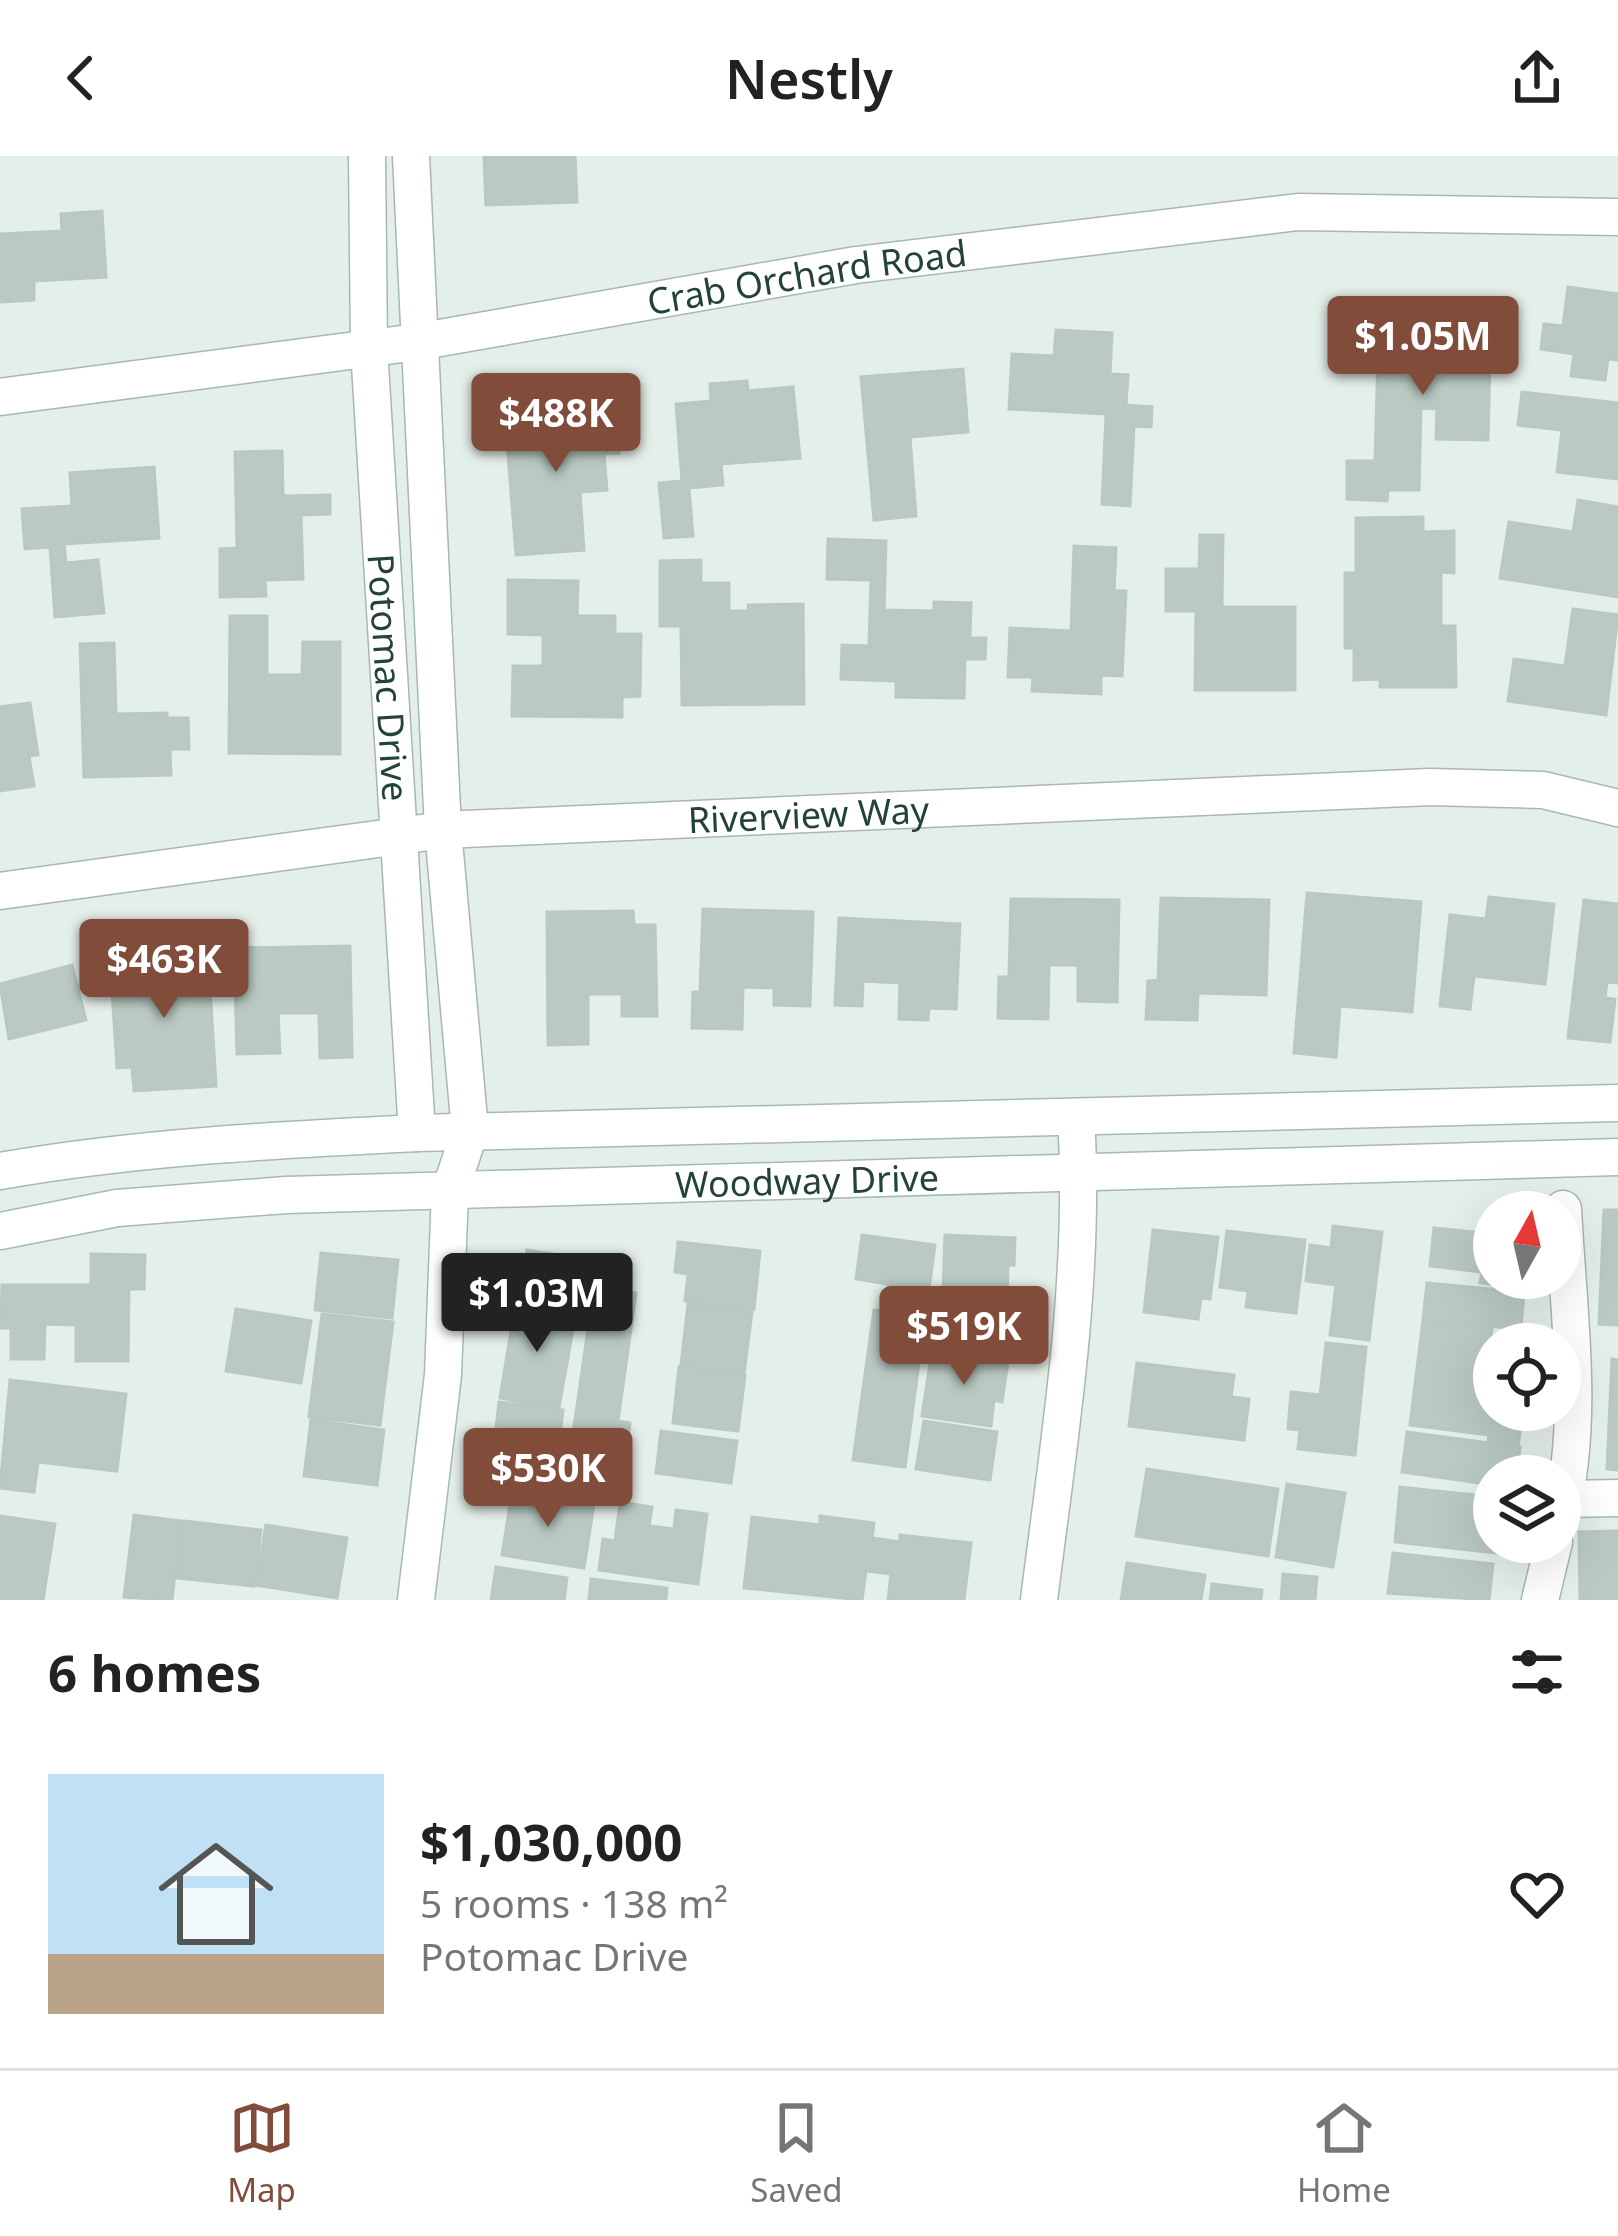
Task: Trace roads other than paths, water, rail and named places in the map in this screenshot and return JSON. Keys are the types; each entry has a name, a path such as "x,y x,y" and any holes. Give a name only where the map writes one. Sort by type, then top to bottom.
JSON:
{"street":[{"name":"Potomac Drive","path":"367,156 369,348 417,1133 450,1191"},
{"name":"Potomac Drive","path":"411,156 443,830 470,1131 450,1191 443,1375 416,1600"},
{"name":"Crab Orchard Road","path":"0,397 417,342 856,265 1298,212 1618,217"},
{"name":"Riverview Way","path":"0,891 443,830 1430,787 1544,790 1618,808"},
{"name":"Woodway Drive","path":"0,1171 86,1156 417,1133 1618,1102"},
{"path":"1039,1600 1073,1326 1080,1170 1076,1117"},
{"name":"Woodway Drive","path":"0,1231 117,1208 286,1195 1618,1157"},
{"path":"1568,1299 1573,1410 1568,1455"},
{"path":"1581,1505 1618,1498"},
{"path":"1540,1600 1549,1563"}]}
